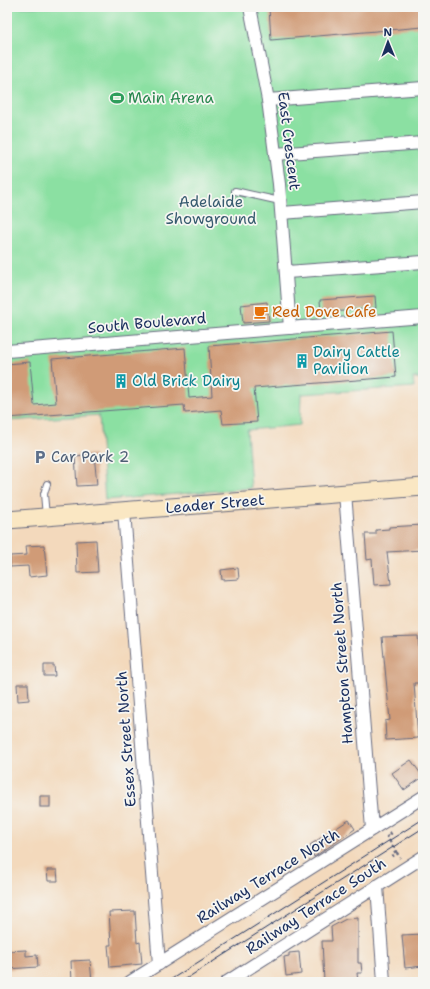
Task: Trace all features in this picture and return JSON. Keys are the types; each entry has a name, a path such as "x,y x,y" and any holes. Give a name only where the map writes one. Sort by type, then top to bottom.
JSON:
{"main road":[{"name":"Leader Street","path":"7,520 423,487"}],"street":[{"name":"East Crescent","path":"250,7 268,100 275,154 287,272 290,328"},
{"path":"268,100 423,88"},
{"path":"275,154 423,143"},
{"path":"281,207 423,202"},
{"path":"287,272 423,262"},
{"name":"South Boulevard","path":"7,351 423,317"},
{"name":"Hampton Street North","path":"345,493 375,827"},
{"name":"Essex Street North","path":"124,511 159,964"},
{"name":"Railway Terrace North","path":"130,982 423,797"},
{"name":"Railway Terrace South","path":"227,982 423,856"},
{"path":"377,886 384,982"}],"lane":[{"path":"235,191 281,207"},
{"path":"46,517 44,494 47,484"}],"path":[{"path":"375,827 385,834 389,832 391,834 387,837 396,851 392,854 393,856 397,853 406,868"}],"green space":[{"name":"Adelaide Showground","path":"7,7 423,7 423,378 413,378 414,387 301,394 300,425 247,430 251,488 105,500 99,415 7,421"}],"building":[{"path":"269,7 423,7 423,27 271,40"},
{"path":"375,296 376,308 321,313 320,300"},
{"path":"267,302 269,321 243,323 241,305"},
{"path":"392,331 396,377 254,388 257,422 223,424 221,410 185,413 184,405 7,418 7,364 30,362 34,405 56,403 52,359 185,348 189,398 212,396 209,346"},
{"path":"94,454 97,485 77,486 75,456"},
{"path":"423,525 423,550 387,552 391,584 374,585 372,559 367,560 365,534 376,534 376,530 389,529 389,527"},
{"path":"96,540 98,572 77,573 76,541"},
{"path":"44,545 47,575 29,577 28,566 10,567 10,556 27,555 26,546"},
{"path":"238,568 239,579 222,580 221,570"},
{"path":"418,636 422,683 414,683 418,738 386,740 385,721 390,720 382,637"},
{"path":"44,665 54,665 55,676 44,676"},
{"path":"17,684 28,684 29,700 18,701"},
{"path":"411,760 423,777 404,790 392,773"},
{"path":"40,796 50,796 50,807 40,807"},
{"path":"349,820 355,829 314,857 310,845"},
{"path":"47,870 57,870 58,881 48,881"},
{"path":"135,911 137,943 140,942 142,964 110,967 108,945 111,945 109,912"},
{"path":"358,918 358,963 361,963 362,973 357,973 358,982 324,982 322,941 332,941 331,927 346,919"},
{"path":"423,934 423,966 405,968 402,935"},
{"path":"26,950 26,956 37,955 38,967 7,969 7,951"},
{"path":"299,952 301,974 286,976 284,957 289,956 289,953"},
{"path":"90,960 92,982 72,982 71,961"}],"tram line":[{"path":"167,982 423,819"},
{"path":"181,982 423,828"}],"place":[{"name":"Main Arena","path":"117,98"},
{"name":"Red Dove Cafe","path":"261,312"},
{"name":"Dairy Cattle Pavilion","path":"302,361"},
{"name":"Old Brick Dairy","path":"121,381"},
{"name":"Car Park 2","path":"40,457"}]}
